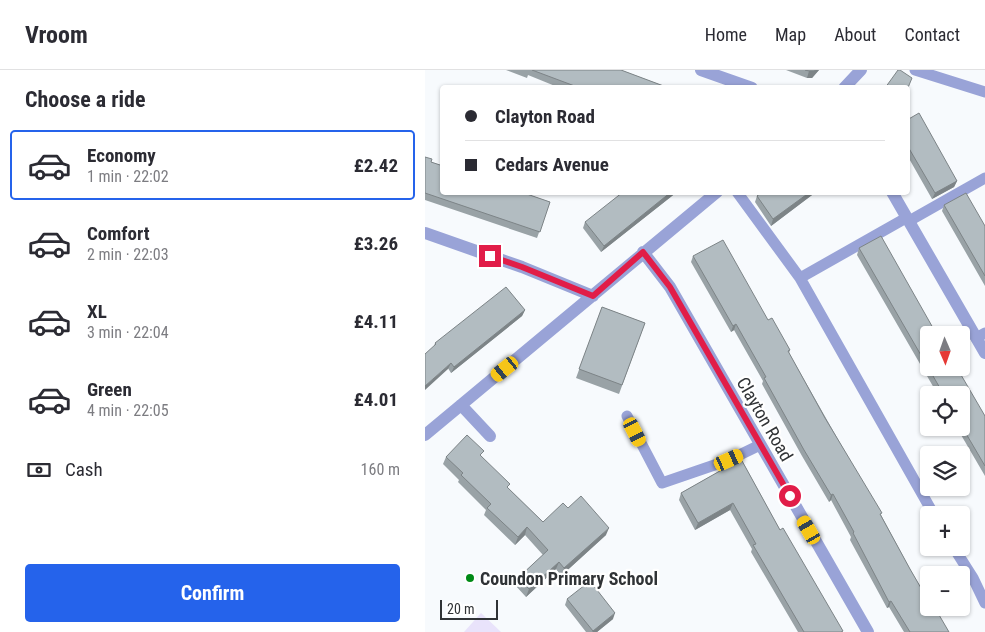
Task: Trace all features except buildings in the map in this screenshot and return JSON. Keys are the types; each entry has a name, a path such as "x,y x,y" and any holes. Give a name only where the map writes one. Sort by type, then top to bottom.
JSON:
{"street":[{"path":"701,70 743,85"},
{"path":"847,85 861,70"},
{"path":"425,435 713,195"},
{"path":"894,195 907,220 981,335 985,353"},
{"path":"425,233 522,267 593,296"},
{"name":"Clayton Road","path":"643,252 670,287 868,632"},
{"path":"461,406 490,436"}],"lane":[{"path":"915,70 985,92"},
{"path":"801,278 985,178"},
{"path":"739,195 801,278 929,506"},
{"path":"627,416 662,482 729,460 760,445"},
{"path":"958,556 973,578 985,603"}],"shaded area":[{"path":"481,613 501,632 464,632"}],"place":[{"name":"Coundon Primary School","path":"470,578"}],"route":[{"path":"490,256 593,296 643,252 670,287 790,496"}]}
